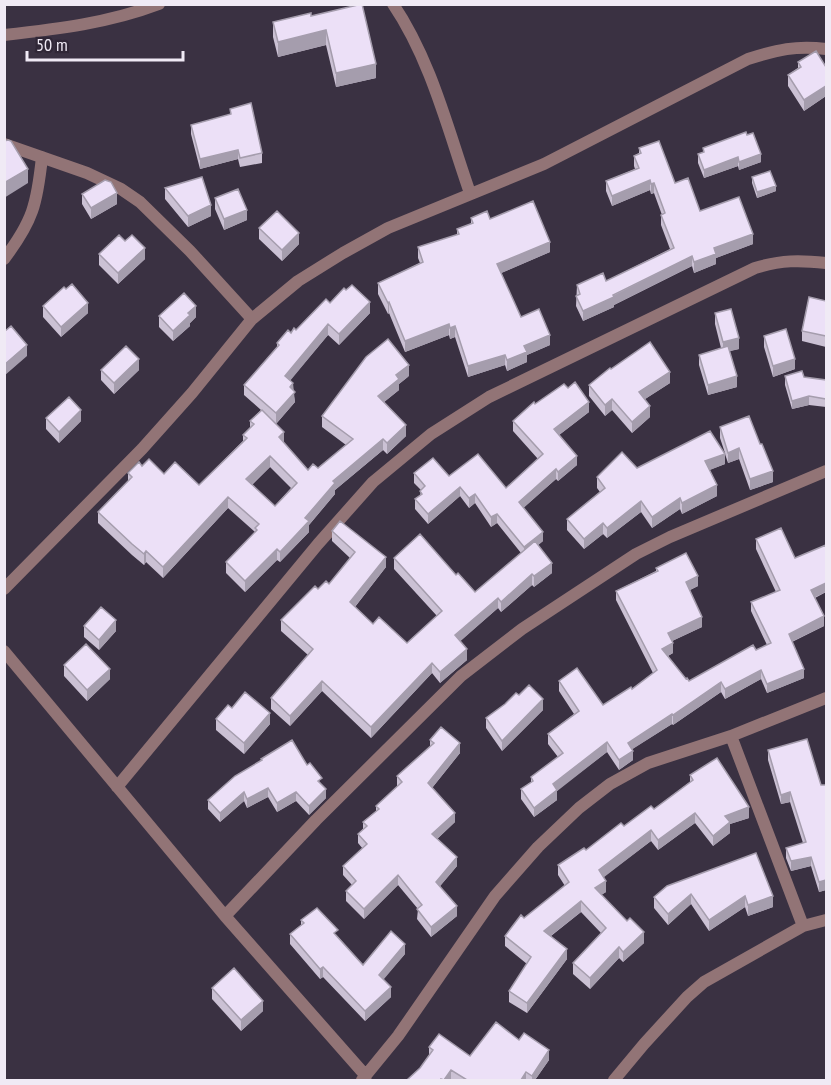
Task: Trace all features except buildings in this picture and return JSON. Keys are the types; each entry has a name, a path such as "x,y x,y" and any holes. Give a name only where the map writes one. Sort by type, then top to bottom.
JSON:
{"street":[{"path":"4,35 82,26 130,15 159,4"},
{"path":"393,4 402,17 425,64 470,193"},
{"path":"4,589 142,449 192,393 252,319 298,281 388,228 544,164 748,59 782,49 813,47 826,49"},
{"path":"4,144 87,173 121,189 140,202 190,251 252,319"},
{"path":"4,259 23,235 30,221 37,196 42,157"},
{"path":"117,787 373,482 431,434 489,397 755,268 776,261 826,263"},
{"path":"225,915 316,820 461,676 522,629 636,554 669,537 826,471"},
{"path":"4,651 364,1078 398,1036 495,896 538,846 571,816 610,784 648,763 731,736 826,698"},
{"path":"731,736 803,926"},
{"path":"614,1080 687,997 704,982 803,926 826,920"}]}
